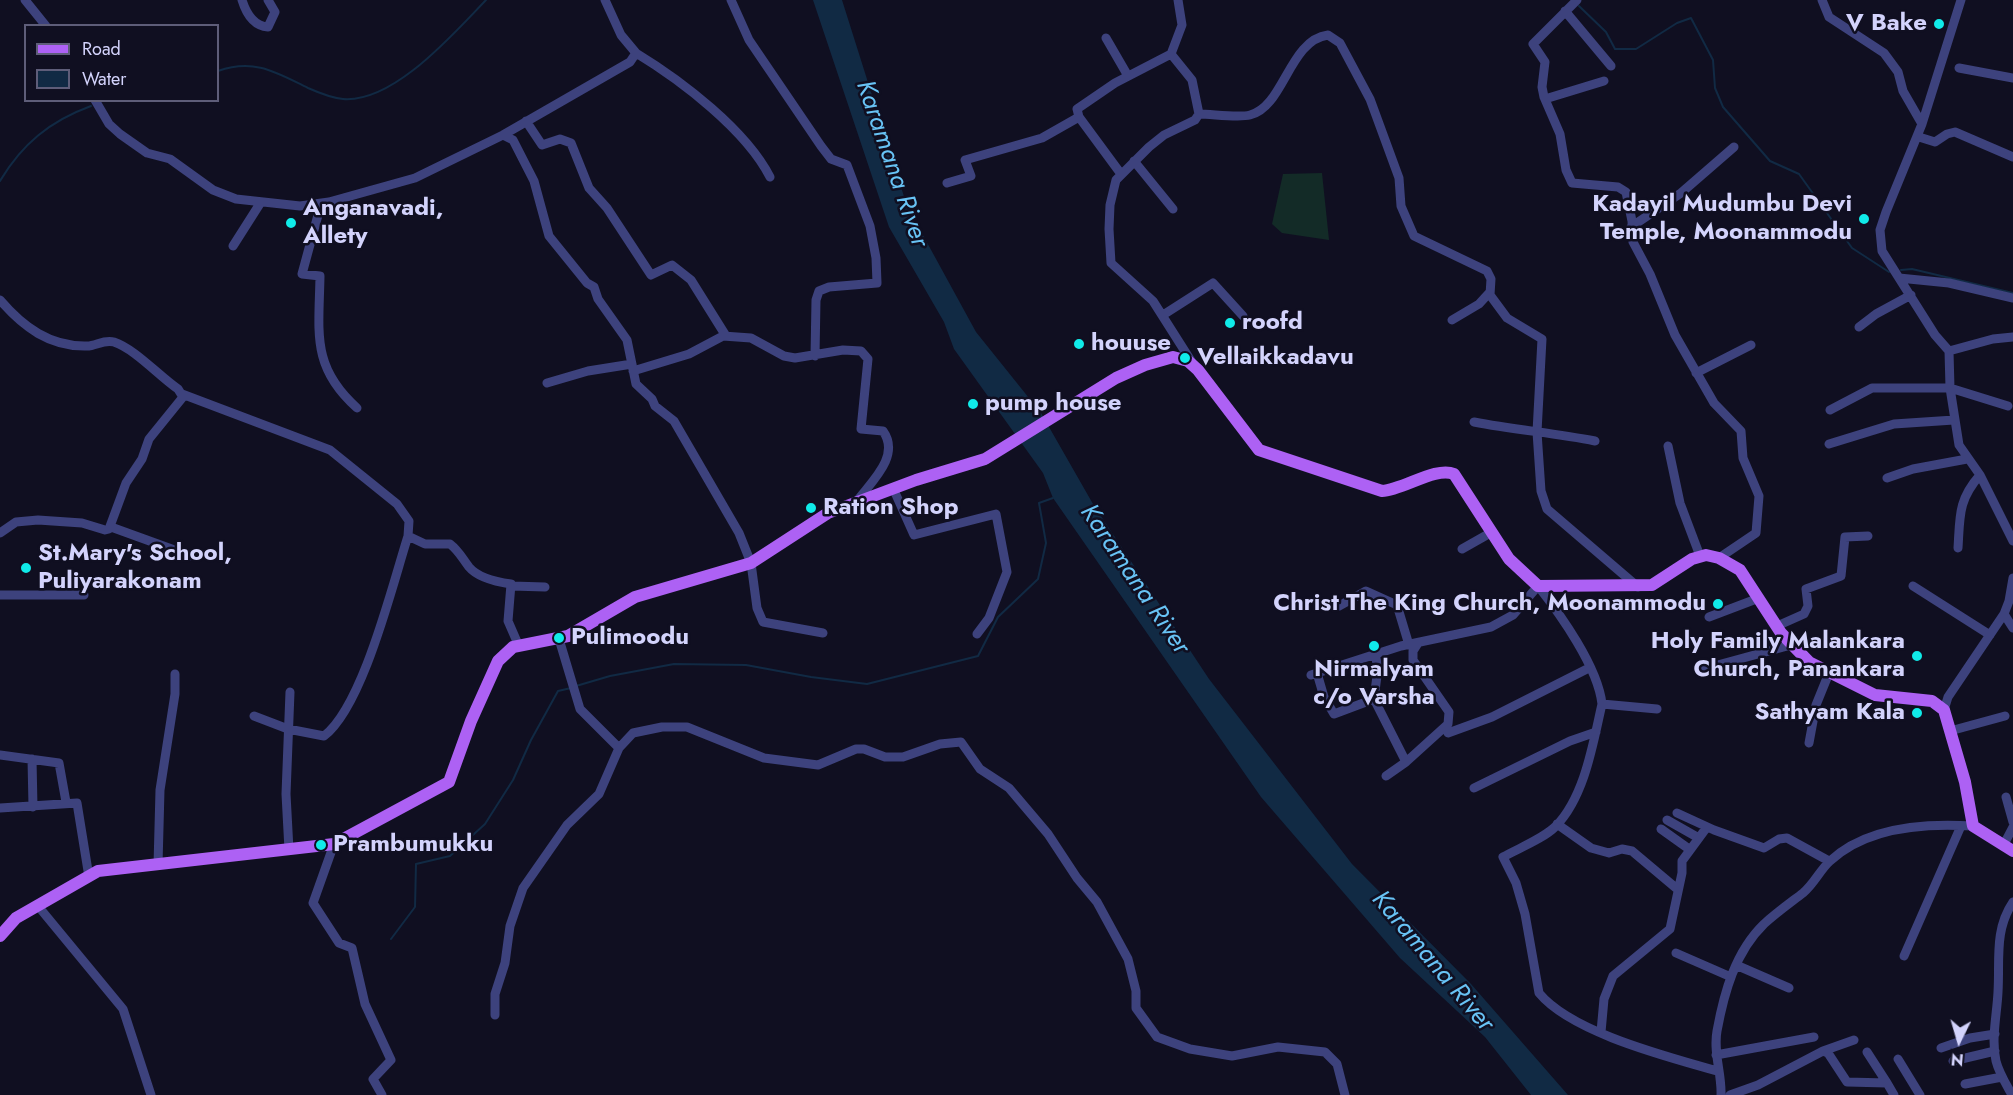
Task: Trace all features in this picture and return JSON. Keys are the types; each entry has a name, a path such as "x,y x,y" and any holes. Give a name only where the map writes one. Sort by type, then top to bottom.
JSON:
{"main road":[{"path":"0,936 16,918 98,871 334,844 448,782 471,721 498,661 518,644 558,639 635,597 751,563 828,513 892,488 985,459 1116,378 1165,357 1188,361 1198,370 1259,450 1382,491 1396,491 1440,472 1450,472 1509,559 1538,586 1572,587 1598,584 1638,587 1660,581 1700,556 1719,558 1740,570 1791,645 1809,662 1875,695 1932,701 1944,710 1965,782 1967,826 2008,848"}],"street":[{"path":"25,0 44,24"},
{"path":"242,0 246,13 261,26 268,27 275,12 268,0"},
{"path":"605,0 621,35 636,53 667,72 743,137 770,177"},
{"path":"731,0 749,40 764,64 831,159 847,165 870,226 876,258 877,283 829,287 819,291 816,300 815,356"},
{"path":"1121,174 1079,117 1077,109 1128,76 1171,54 1182,25 1178,0"},
{"path":"1577,0 1533,44 1545,62 1542,87 1545,99 1560,134 1570,181 1580,186 1621,188 1627,195 1633,242 1650,274 1675,335 1714,403 1741,431 1743,458 1759,496 1756,533 1719,558"},
{"path":"1822,0 1829,17 1884,53 1898,72 1903,91 1922,124"},
{"path":"1961,0 1919,137 1880,230 1882,250 1935,335 1949,351 1950,388 1959,445 1980,475 2013,541"},
{"path":"1565,11 1611,66"},
{"path":"1198,114 1249,115 1268,105 1282,78 1315,39 1332,36 1340,43 1370,99 1399,178 1401,206 1414,236 1487,271 1491,279 1490,292 1507,318 1538,336 1543,343 1537,432 1541,491 1547,509 1638,587"},
{"path":"1106,38 1128,76"},
{"path":"96,102 109,124 147,153 170,159 213,190 236,199 300,206 321,204 415,178 503,135 630,62 636,53"},
{"path":"1171,54 1191,80 1198,114 1195,120 1164,135 1116,180 1110,205 1111,263 1153,301 1172,334 1198,370"},
{"path":"1959,68 2013,78"},
{"path":"1545,99 1604,81"},
{"path":"947,183 970,176 964,160 1042,138 1079,117"},
{"path":"526,121 542,145 560,139 572,143 589,188 607,208 651,275 672,265 685,273 726,336"},
{"path":"1919,137 1935,142 1955,132 2013,157"},
{"path":"503,135 513,140 534,181 549,236 586,283 594,287 598,299 627,340 636,384 652,399 655,406 674,421 728,513 751,563 757,608 763,622 824,633"},
{"path":"1632,227 1682,193 1734,147"},
{"path":"1134,161 1173,208"},
{"path":"233,246 261,202"},
{"path":"321,204 303,274 320,276 320,339 328,377 338,391 357,408"},
{"path":"1899,278 1949,283 2013,298"},
{"path":"1163,315 1213,283 1243,316"},
{"path":"1452,320 1479,304 1490,292"},
{"path":"1859,327 1876,314 1911,295"},
{"path":"0,300 36,334 50,341 86,346 108,341 124,347 182,394 324,446 397,504 409,521 408,537 357,691 333,729 324,736 288,729 254,716"},
{"path":"547,383 588,371 632,367 689,354 726,336 751,338 784,356 795,358 852,349 861,351 868,359 861,429 883,431 889,453 884,466 856,501"},
{"path":"1949,351 1993,339 2013,337"},
{"path":"1696,373 1751,345"},
{"path":"1830,410 1872,388 1950,388 2008,406"},
{"path":"0,533 20,521 82,523 105,530 111,527 126,483 142,459 149,440 161,421 180,402 182,394"},
{"path":"1829,444 1894,424 1954,420"},
{"path":"1474,422 1537,432 1545,431 1595,441"},
{"path":"1668,446 1680,503 1700,556"},
{"path":"1887,478 1913,469 1967,459"},
{"path":"1958,548 1960,509 1966,491 1980,475"},
{"path":"892,488 914,535 996,514 1007,572 989,618 977,634"},
{"path":"111,527 190,556"},
{"path":"1462,549 1492,532"},
{"path":"1777,626 1804,614 1808,606 1806,589 1841,576 1845,537 1868,536"},
{"path":"408,537 425,544 450,544 464,557 470,568 480,575 512,586 545,587"},
{"path":"1944,710 1948,697 2004,614 2013,582"},
{"path":"512,586 508,621 518,644"},
{"path":"1374,699 1334,714 1314,674 1375,654 1491,627 1513,615 1538,586 1554,606 1589,668 1601,694 1602,704 1579,787 1567,812 1557,824 1503,857 1516,883 1525,914 1539,993 1570,1016 1622,1043 1717,1071"},
{"path":"1913,586 1990,635"},
{"path":"1339,606 1366,591 1397,605 1414,644 1413,660 1449,712 1448,724 1406,762 1386,776"},
{"path":"0,595 84,595"},
{"path":"1709,617 1759,598"},
{"path":"2004,614 2013,628"},
{"path":"558,639 580,709 619,748"},
{"path":"1703,669 1791,645"},
{"path":"1375,654 1378,668 1374,699 1406,762"},
{"path":"1448,733 1492,717 1589,668"},
{"path":"1809,743 1816,705 1829,673"},
{"path":"158,865 160,790 176,674"},
{"path":"290,850 286,804 291,692"},
{"path":"1602,704 1658,709"},
{"path":"1950,731 2005,716"},
{"path":"495,1015 495,994 505,963 510,926 523,888 567,825 599,794 619,748 633,733 662,727 687,727 764,758 818,765 856,749 864,749 885,757 903,757 940,744 961,742 980,769 1009,788 1048,834 1077,878 1097,902 1128,959 1136,991 1136,1008 1156,1037 1190,1049 1232,1056 1278,1047 1325,1052 1337,1064 1345,1095"},
{"path":"1474,788 1570,741 1596,732"},
{"path":"0,755 61,765 66,802"},
{"path":"32,759 33,807"},
{"path":"2006,797 2013,822"},
{"path":"0,808 33,807 66,802 80,806 89,877"},
{"path":"1677,813 1764,848 1779,838 1787,838 1829,861"},
{"path":"1667,820 1697,837"},
{"path":"1557,824 1591,848 1609,853 1622,849 1632,851 1676,888"},
{"path":"1721,1095 1717,1071 1716,1033 1731,976 1750,940 1764,925 1806,891 1829,861 1867,839 1890,832 1937,824 1967,826 1904,956"},
{"path":"1601,1032 1604,999 1613,976 1670,928 1682,873 1682,861 1697,837 1707,827"},
{"path":"2008,848 2013,827"},
{"path":"1660,830 1689,849"},
{"path":"334,844 314,903 339,943 352,948 365,1004 391,1060 373,1079 382,1095"},
{"path":"2012,1095 2002,1077 1995,1051 1995,1034 1999,988 1997,952 2005,915 2013,902"},
{"path":"38,906 123,1009 151,1095"},
{"path":"1676,953 1731,976"},
{"path":"1736,965 1789,988"},
{"path":"1941,1048 1970,1038 1995,1034"},
{"path":"1716,1055 1814,1037"},
{"path":"1730,1095 1758,1085 1823,1051 1854,1040"},
{"path":"1823,1051 1828,1053 1847,1082 1887,1083"},
{"path":"1953,1061 1995,1051"},
{"path":"1867,1052 1894,1095"},
{"path":"1898,1059 1920,1095"},
{"path":"1965,1084 2002,1077"}],"green space":[{"path":"1322,173 1329,240 1282,233 1272,224 1283,174"}],"water":[{"name":"Karamana River","path":"813,0 842,0 907,206 976,332 1041,413 1093,504 1209,679 1352,864 1471,984 1568,1095 1531,1095 1485,1037 1400,958 1261,797 1053,498 1043,473 954,349 944,322 889,227"}],"waterway":[{"path":"219,71 231,67 255,67 276,73 330,96 343,99 362,97 382,90 422,63 486,0"},
{"path":"1579,6 1606,32 1615,49 1636,49 1677,23 1691,18 1713,60 1715,88 1723,107 1770,161 1799,174 1852,248 1889,272"},
{"path":"0,181 18,156 38,135 63,119 91,106"},
{"path":"1901,270 1912,269 2013,293"},
{"path":"576,686 610,676 674,664 746,665 867,684 978,656 998,617 1038,579 1046,543 1039,503 1053,498"},
{"path":"391,939 415,907 416,864 450,856 485,824 513,780 531,740 558,691 571,688"}],"place":[{"name":"V Bake","path":"1939,24"},
{"name":"Kadayil Mudumbu Devi Temple, Moonammodu","path":"1864,219"},
{"name":"Anganavadi, Allety","path":"291,223"},
{"name":"roofd","path":"1230,323"},
{"name":"houuse","path":"1079,344"},
{"name":"Vellaikkadavu","path":"1185,358"},
{"name":"pump house","path":"973,404"},
{"name":"Ration Shop","path":"811,508"},
{"name":"St.Mary's School, Puliyarakonam","path":"26,568"},
{"name":"Christ The King Church, Moonammodu","path":"1718,604"},
{"name":"Pulimoodu","path":"559,638"},
{"name":"Nirmalyam c/o Varsha","path":"1374,646"},
{"name":"Holy Family Malankara Church, Panankara","path":"1917,656"},
{"name":"Sathyam Kala","path":"1917,713"},
{"name":"Prambumukku","path":"321,845"}]}
